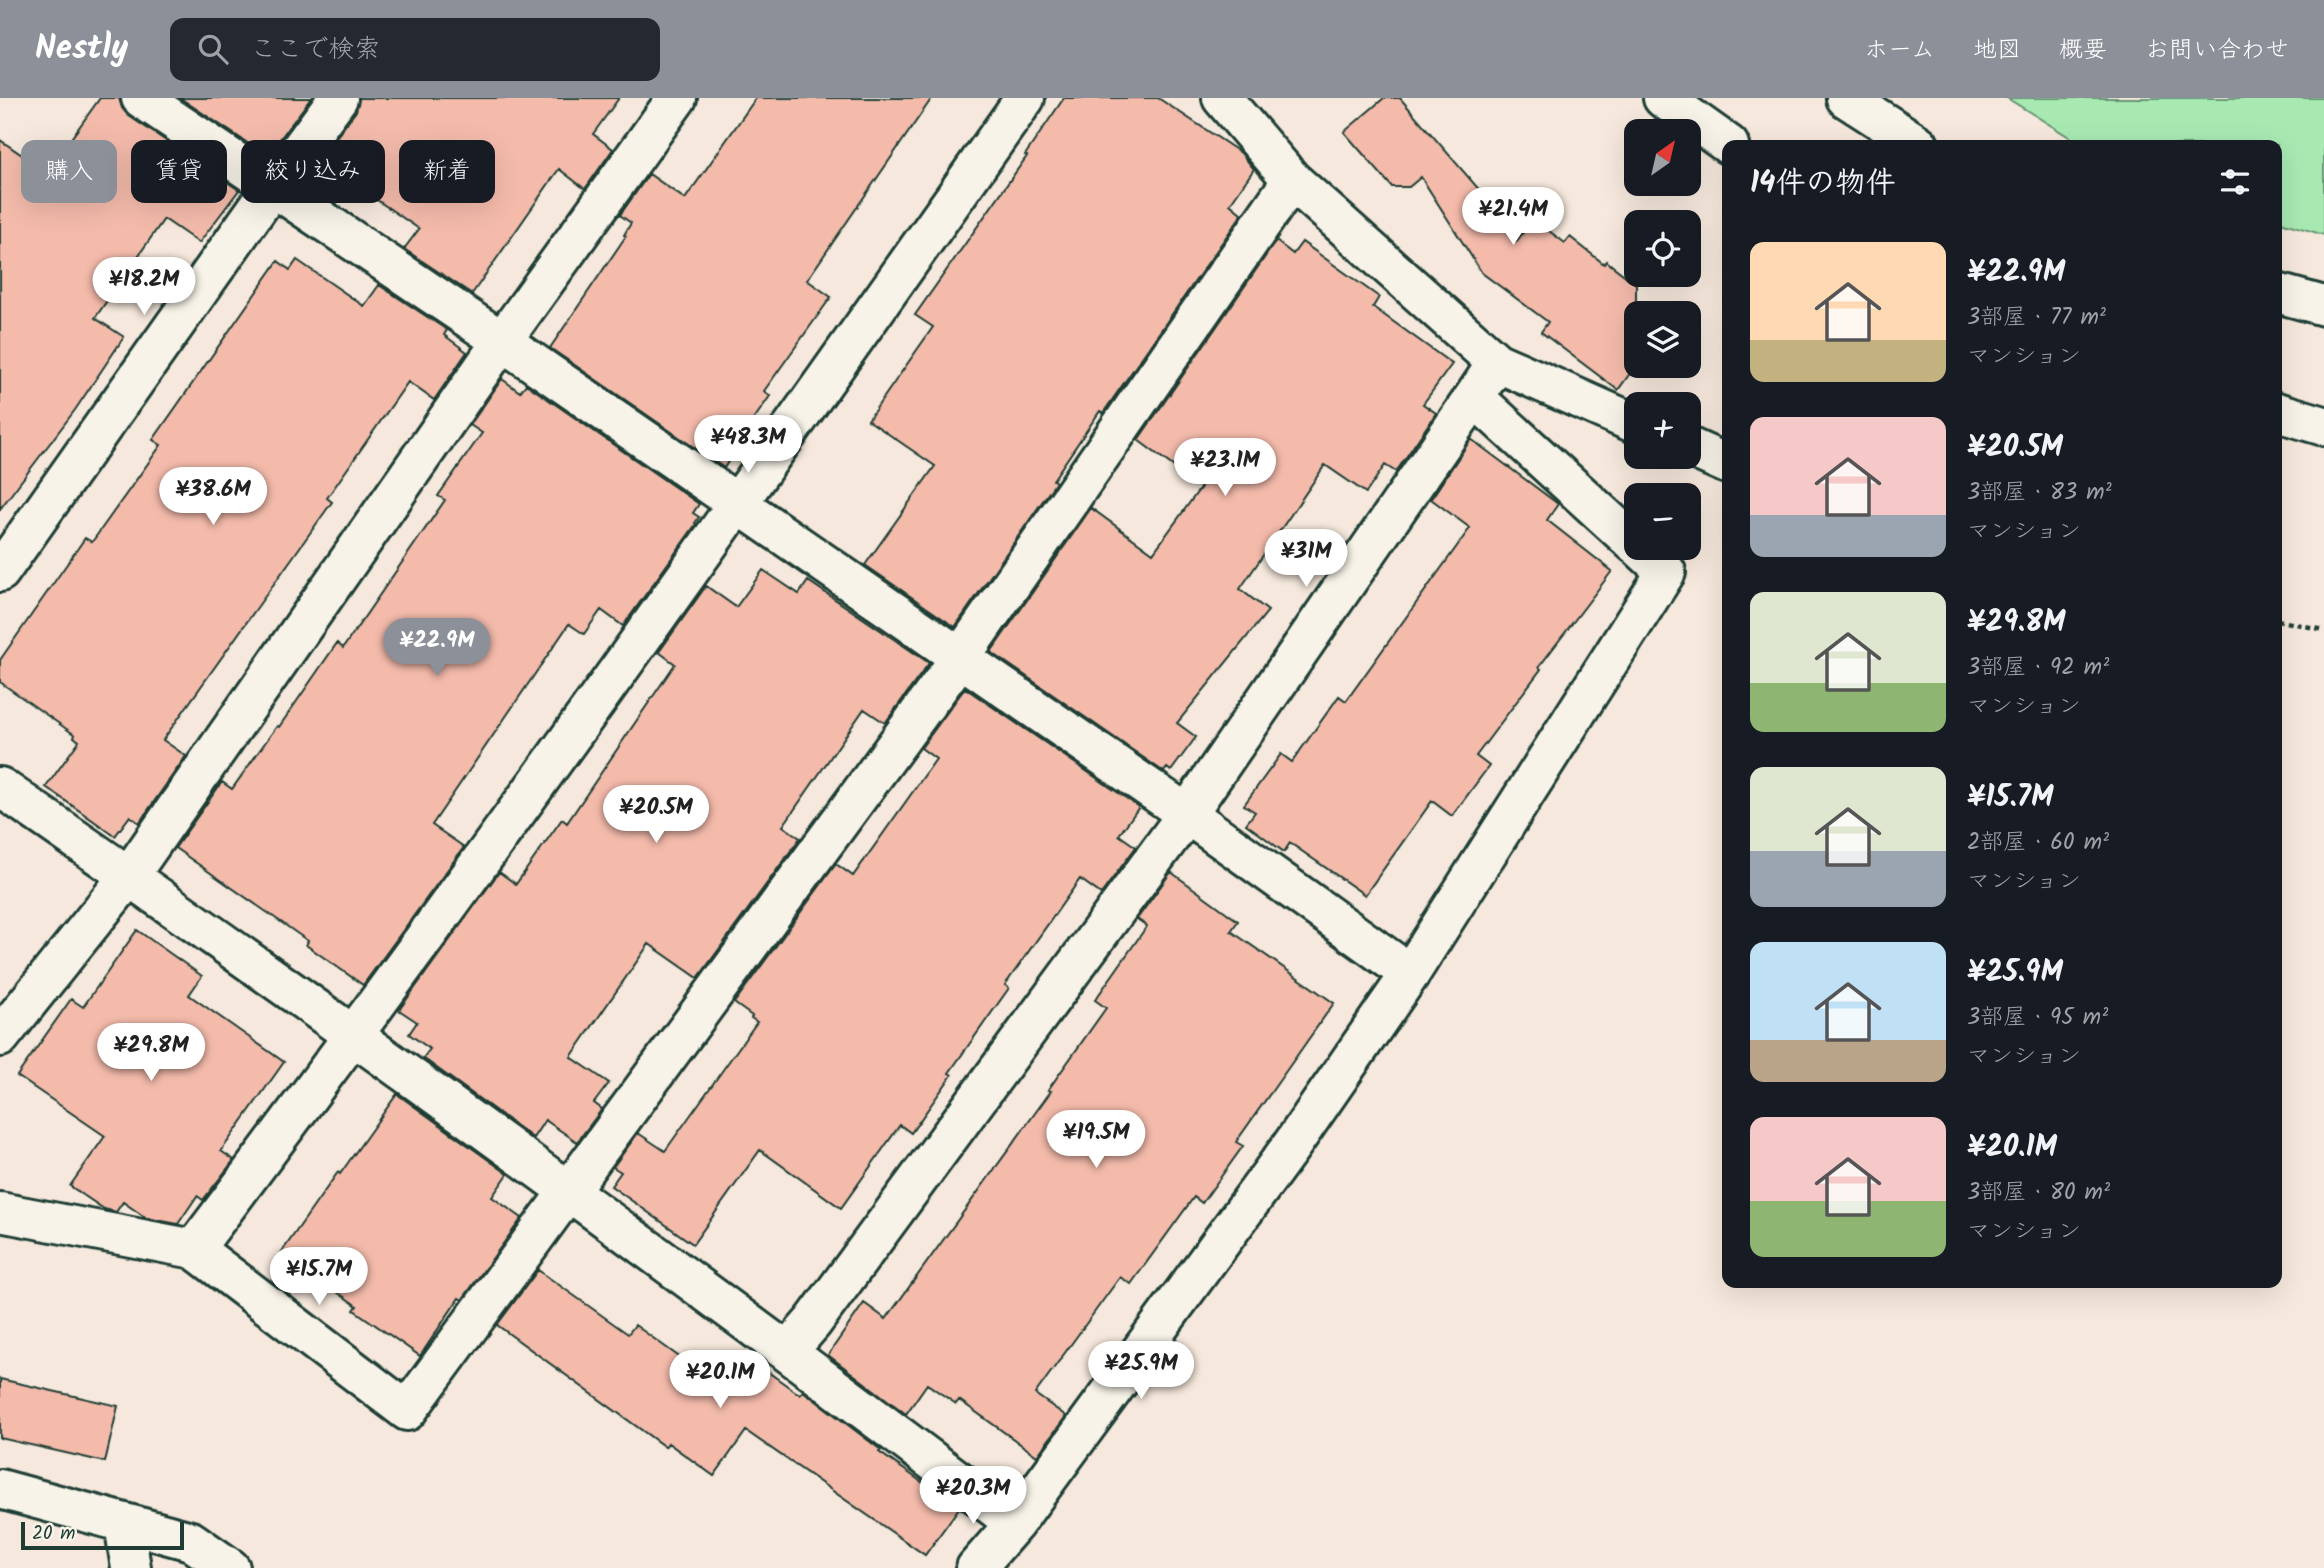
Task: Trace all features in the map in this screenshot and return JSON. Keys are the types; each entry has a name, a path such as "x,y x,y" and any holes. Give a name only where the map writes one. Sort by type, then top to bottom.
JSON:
{"street":[{"path":"141,98 241,165"},
{"path":"307,140 338,98"},
{"path":"0,1037 129,876 502,341 677,98"},
{"path":"194,1249 354,1037 738,504 1025,98"},
{"path":"1222,98 1292,180 1496,362 1624,419"},
{"path":"1663,98 1722,140"},
{"path":"1846,98 1911,140"},
{"path":"0,1212 194,1249 407,1411 960,658 1292,180"},
{"path":"0,572 261,203"},
{"path":"298,203 1187,814 1410,974"},
{"path":"2282,294 2324,306"},
{"path":"787,1352 813,1322 1187,814 1496,362"},
{"path":"1474,397 1624,533"},
{"path":"2282,413 2324,426"},
{"path":"1701,452 1722,462"},
{"path":"976,1568 1015,1523 1292,1145 1410,974 1666,572 1653,560"},
{"path":"0,787 570,1191 1015,1523"},
{"path":"0,1489 191,1541 230,1568"},
{"path":"124,1523 131,1568"}],"path":[{"path":"2282,621 2324,630"}],"green space":[{"path":"2007,98 2324,98 2324,235 2282,222 2282,140 2074,140"}],"building":[{"path":"100,98 119,98 122,108 129,116 165,140 131,140 131,203 227,203 227,182 239,190 199,243 164,219 95,318 124,337 75,410 0,509 0,140 21,154 21,203 117,203 117,140 70,140"},
{"path":"180,98 311,98 279,140 243,140"},
{"path":"359,98 619,98 593,134 613,149 585,189 559,169 472,294 404,249 419,229 381,203 385,203 385,140 334,140 356,111"},
{"path":"756,98 932,98 807,280 831,297 764,391 770,396 740,439 742,440 724,468 550,348 626,236 624,235 631,223 620,215 649,174 685,199"},
{"path":"1064,98 1158,98 1241,153 1254,169 1230,204 1242,214 1103,413 1100,411 1053,480 1056,482 955,627 865,565 935,466 868,420 933,327 915,315 1027,156 1025,155"},
{"path":"1384,98 1400,98 1489,201 1516,242 1533,219 1565,243 1570,237 1604,264 1606,261 1624,275 1624,287 1636,287 1636,301 1624,301 1624,378 1627,378 1618,390 1541,332 1548,322 1482,273 1421,177 1409,187 1392,187 1344,132"},
{"path":"1276,241 1293,254 1302,242 1379,297 1373,307 1452,364 1423,404 1436,413 1396,472 1385,465 1366,493 1325,465 1240,589 1268,611 1177,723 1196,737 1171,771 1167,768 1164,772 991,652 1091,508 1153,553 1201,487 1138,440"},
{"path":"297,260 364,306 379,285 447,330 444,335 467,352 434,400 408,382 327,498 332,502 163,740 186,756 139,823 130,816 115,836 46,787 79,741 75,735 0,682 0,660 85,538 92,542 161,445 153,440 278,261 290,270"},
{"path":"502,379 520,392 526,384 699,504 693,513 699,517 623,626 601,610 584,634 569,624 432,825 464,847 363,985 306,945 308,941 175,848 222,782 232,789 337,643 343,648 445,500 438,496 482,433 470,425"},
{"path":"1471,439 1558,504 1547,520 1612,571 1476,756 1489,766 1452,816 1432,801 1365,895 1290,843 1284,852 1246,824 1255,812 1244,805 1281,754 1292,762 1339,696 1346,701 1470,528 1431,499"},
{"path":"763,570 799,594 808,581 929,663 885,723 864,709 783,826 800,838 698,978 649,944 571,1057 609,1083 594,1103 602,1109 577,1142 545,1120 533,1138 423,1058 430,1049 409,1034 417,1022 399,1010 499,872 516,884 562,819 567,823 675,664 659,652 706,586 736,607"},
{"path":"965,688 1139,807 1119,835 1136,847 1101,894 1080,879 1005,985 1009,988 949,1073 952,1075 911,1133 900,1125 841,1208 760,1150 693,1244 611,1186 621,1172 613,1167 638,1133 665,1151 757,1022 734,1003 836,864 853,876 936,759 921,748"},
{"path":"1171,872 1238,921 1231,931 1334,1003 1236,1142 1243,1146 1202,1203 1194,1197 1131,1284 1120,1277 1035,1394 1066,1416 1037,1456 959,1400 956,1404 927,1384 906,1414 828,1355 864,1303 886,1319 1051,1091 1048,1090 1106,1008 1095,1000 1147,926 1137,919"},
{"path":"137,930 202,976 189,995 284,1062 221,1151 234,1160 203,1200 197,1196 178,1224 146,1218 123,1202 116,1212 104,1209 70,1186 105,1136 17,1076 71,999 83,1007"},
{"path":"397,1094 508,1174 492,1197 522,1218 462,1300 459,1298 420,1356 354,1310 357,1306 281,1253"},
{"path":"538,1270 628,1334 635,1325 724,1389 747,1357 796,1392 800,1394 803,1391 881,1450 879,1452 959,1508 925,1555 746,1431 714,1476 668,1443 665,1447 497,1325"},
{"path":"0,1379 118,1406 105,1462 0,1438"}]}
